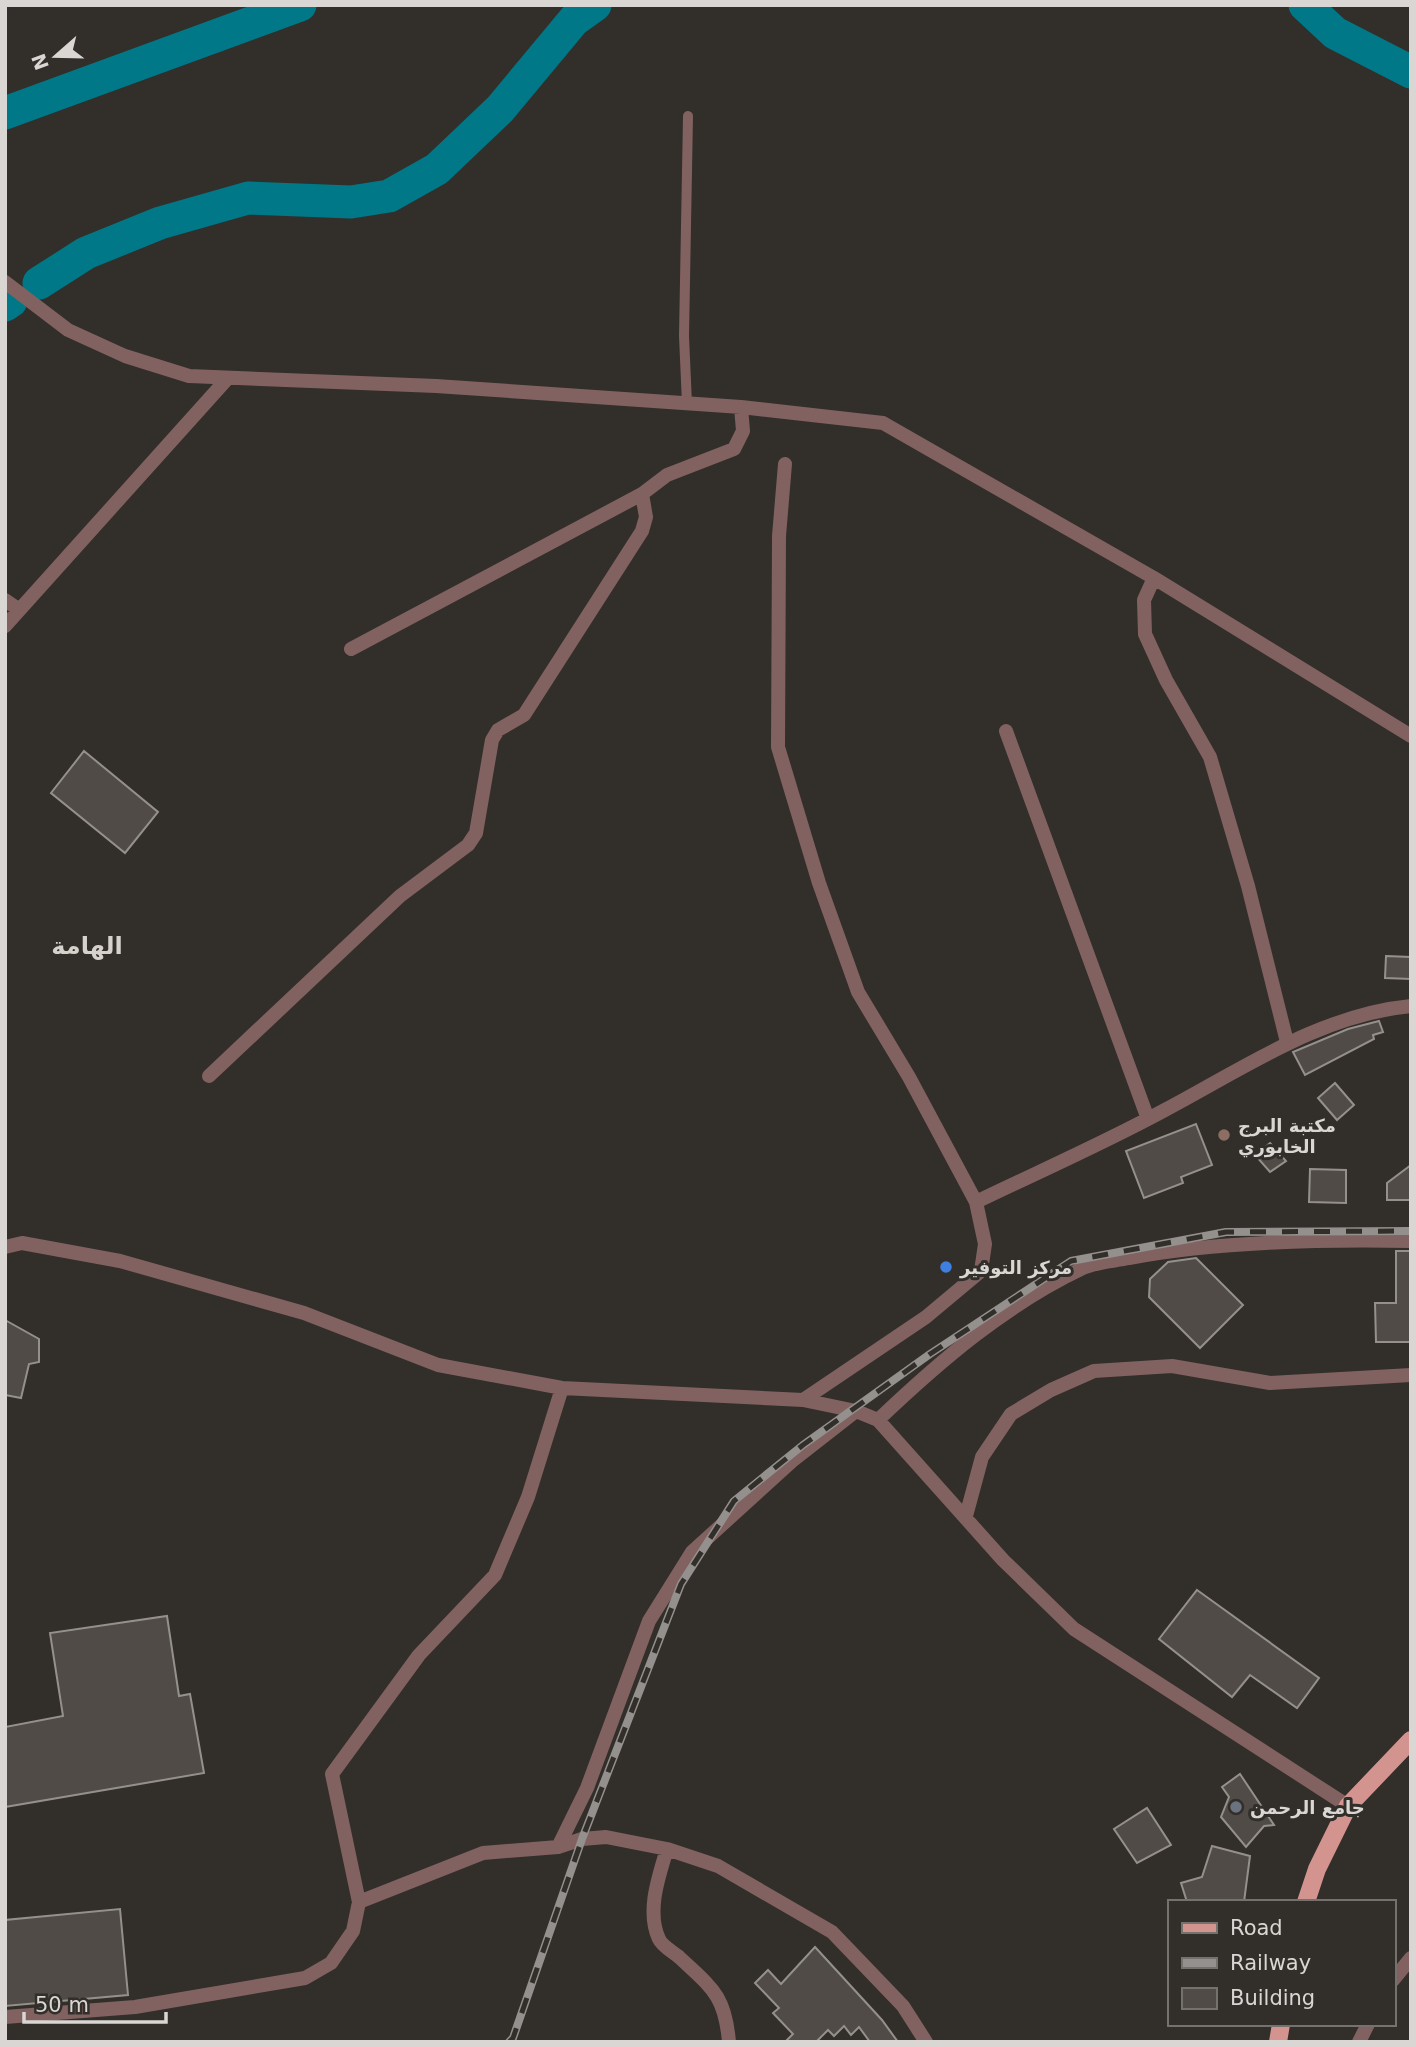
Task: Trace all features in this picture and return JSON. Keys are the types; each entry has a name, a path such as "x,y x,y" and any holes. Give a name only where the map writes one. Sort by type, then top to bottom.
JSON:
{"main road":[{"path":"1307,1900 1317,1869 1348,1805 1411,1740"}],"street":[{"path":"5,282 68,330 125,356 189,376 436,386 741,407 883,423 1154,578 1411,736"},
{"path":"5,626 227,379"},
{"path":"351,649 642,494 667,475 734,449 743,431 741,407"},
{"path":"785,464 779,536 778,747 819,883 859,992 909,1077 976,1202 985,1244 981,1271 926,1317 803,1400"},
{"path":"209,1076 400,896 468,845 476,832 492,740 498,730 524,715 642,531 646,517 642,494"},
{"path":"1154,578 1144,600 1145,634 1166,680 1210,757 1248,886 1287,1042"},
{"path":"5,600 18,610"},
{"path":"1006,731 1149,1119"},
{"path":"976,1202 1149,1119 1287,1042 1374,1009 1411,1006"},
{"path":"878,1420 929,1372 1003,1314 1085,1267 1154,1253 1212,1248 1411,1241"},
{"path":"5,1247 22,1243 120,1261 304,1313 438,1365 562,1388 803,1400 856,1410 878,1420 1003,1560 1074,1629 1348,1805"},
{"path":"966,1516 982,1457 1011,1414 1051,1390 1094,1371 1172,1366 1270,1383 1411,1375"},
{"path":"5,2017 135,2007 305,1978 331,1963 353,1931 359,1902 332,1774 419,1655 495,1575 528,1497 562,1388"},
{"path":"558,1847 587,1788 649,1621 692,1552 792,1461 856,1410"},
{"path":"359,1902 483,1853 558,1847 582,1839 606,1837 667,1849 718,1866 832,1932 903,2006 926,2042"},
{"path":"667,1849 655,1890 659,1940 717,1995 726,2012 729,2042"},
{"path":"1395,1978 1411,1958"},
{"path":"1359,2042 1367,2026"}],"lane":[{"path":"687,404 684,336 688,116"}],"building":[{"path":"84,751 158,812 125,853 51,793"},
{"path":"1386,956 1411,957 1411,979 1385,978"},
{"path":"1379,1021 1383,1032 1373,1035 1374,1039 1305,1075 1293,1052 1348,1029"},
{"path":"1335,1083 1354,1105 1337,1120 1318,1098"},
{"path":"1196,1124 1212,1165 1181,1177 1183,1183 1144,1198 1126,1151"},
{"path":"1270,1143 1286,1161 1270,1172 1255,1155"},
{"path":"1411,1165 1411,1200 1387,1200 1387,1183"},
{"path":"1310,1169 1346,1170 1346,1203 1309,1202"},
{"path":"1396,1251 1411,1251 1411,1342 1376,1342 1375,1303 1396,1303"},
{"path":"1196,1258 1243,1305 1200,1348 1149,1297 1150,1279 1168,1262"},
{"path":"5,1320 39,1339 39,1362 29,1364 21,1398 5,1395"},
{"path":"1197,1590 1319,1678 1297,1708 1250,1675 1232,1697 1159,1639"},
{"path":"167,1616 179,1696 190,1694 204,1773 5,1807 5,1727 63,1716 50,1633"},
{"path":"1240,1774 1274,1825 1264,1826 1246,1847 1221,1817 1229,1797 1222,1787"},
{"path":"1147,1808 1171,1845 1137,1863 1114,1829"},
{"path":"1212,1846 1250,1856 1244,1900 1186,1900 1181,1883 1202,1877"},
{"path":"120,1909 128,1995 5,2006 5,1920"},
{"path":"815,1947 882,2020 898,2042 870,2042 859,2027 851,2035 844,2026 834,2036 828,2030 816,2042 785,2042 793,2034 773,2013 779,2008 755,1983 768,1970 781,1984"}],"waterway":[{"path":"5,113 300,5"},
{"path":"39,283 86,253 160,223 248,198 351,202 389,196 437,169 500,109 574,20 595,5"},
{"path":"1305,5 1335,33 1411,72"},
{"path":"5,305 11,301"}],"railway":[{"path":"509,2042 513,2038 582,1839 681,1584 734,1501 803,1445 930,1354 1071,1261 1226,1232 1411,1231"}],"place":[{"name":"مكتبة البرج الخابوري","path":"1224,1135"},
{"name":"مركز التوفير","path":"946,1267"},
{"name":"جامع الرحمن","path":"1236,1807"}],"district":[{"name":"الهامة","path":"87,946"}]}
